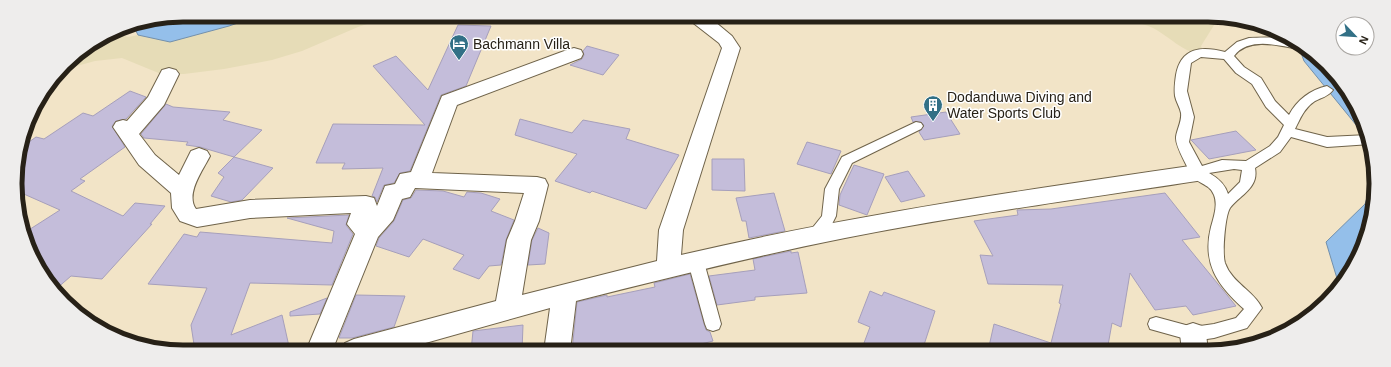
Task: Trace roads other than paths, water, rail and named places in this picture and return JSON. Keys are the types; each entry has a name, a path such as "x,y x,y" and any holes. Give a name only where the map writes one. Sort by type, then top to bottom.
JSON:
{"street":[{"path":"668,269 670,230 731,48 726,40 703,22"},
{"path":"418,181 449,101 574,54"},
{"path":"169,74 157,100 125,131 147,160 182,190"},
{"path":"199,156 182,190 183,208 188,215 197,218 250,209 366,204 359,224 368,232"},
{"path":"373,345 564,293 813,236 972,206 1197,173"},
{"path":"321,345 368,232 385,214 393,192 402,191 408,180 537,185 527,221 519,240 507,309"},
{"path":"558,345 564,293"}],"lane":[{"path":"1228,56 1231,50 1238,44 1264,41 1286,43"},
{"path":"1197,173 1194,161 1183,145 1183,131 1188,124 1187,113 1182,98 1181,85 1183,70 1187,60 1195,54 1221,54 1228,56 1240,70 1256,81 1270,104 1289,128 1327,142 1362,140"},
{"path":"1197,173 1217,164 1235,163 1248,166 1274,149 1283,140 1299,108 1309,99 1327,90"},
{"path":"813,236 825,224 829,216 832,188 847,160 916,126"},
{"path":"1222,207 1247,182 1250,172 1248,166"},
{"path":"1156,324 1194,342 1214,331 1241,322 1254,308 1241,297 1226,279 1217,261 1216,242 1222,207 1221,191 1210,178 1197,173"},
{"path":"696,262 713,324"}],"water":[{"path":"241,22 170,42 138,35 135,30 162,23"},
{"path":"1300,51 1322,69 1336,85 1352,112 1359,128 1304,61"},
{"path":"1369,192 1366,215 1357,245 1337,280 1326,242 1365,204"}],"place":[{"name":"Bachmann Villa","path":"459,61"},
{"name":"Dodanduwa Diving and Water Sports Club","path":"933,122"}]}
